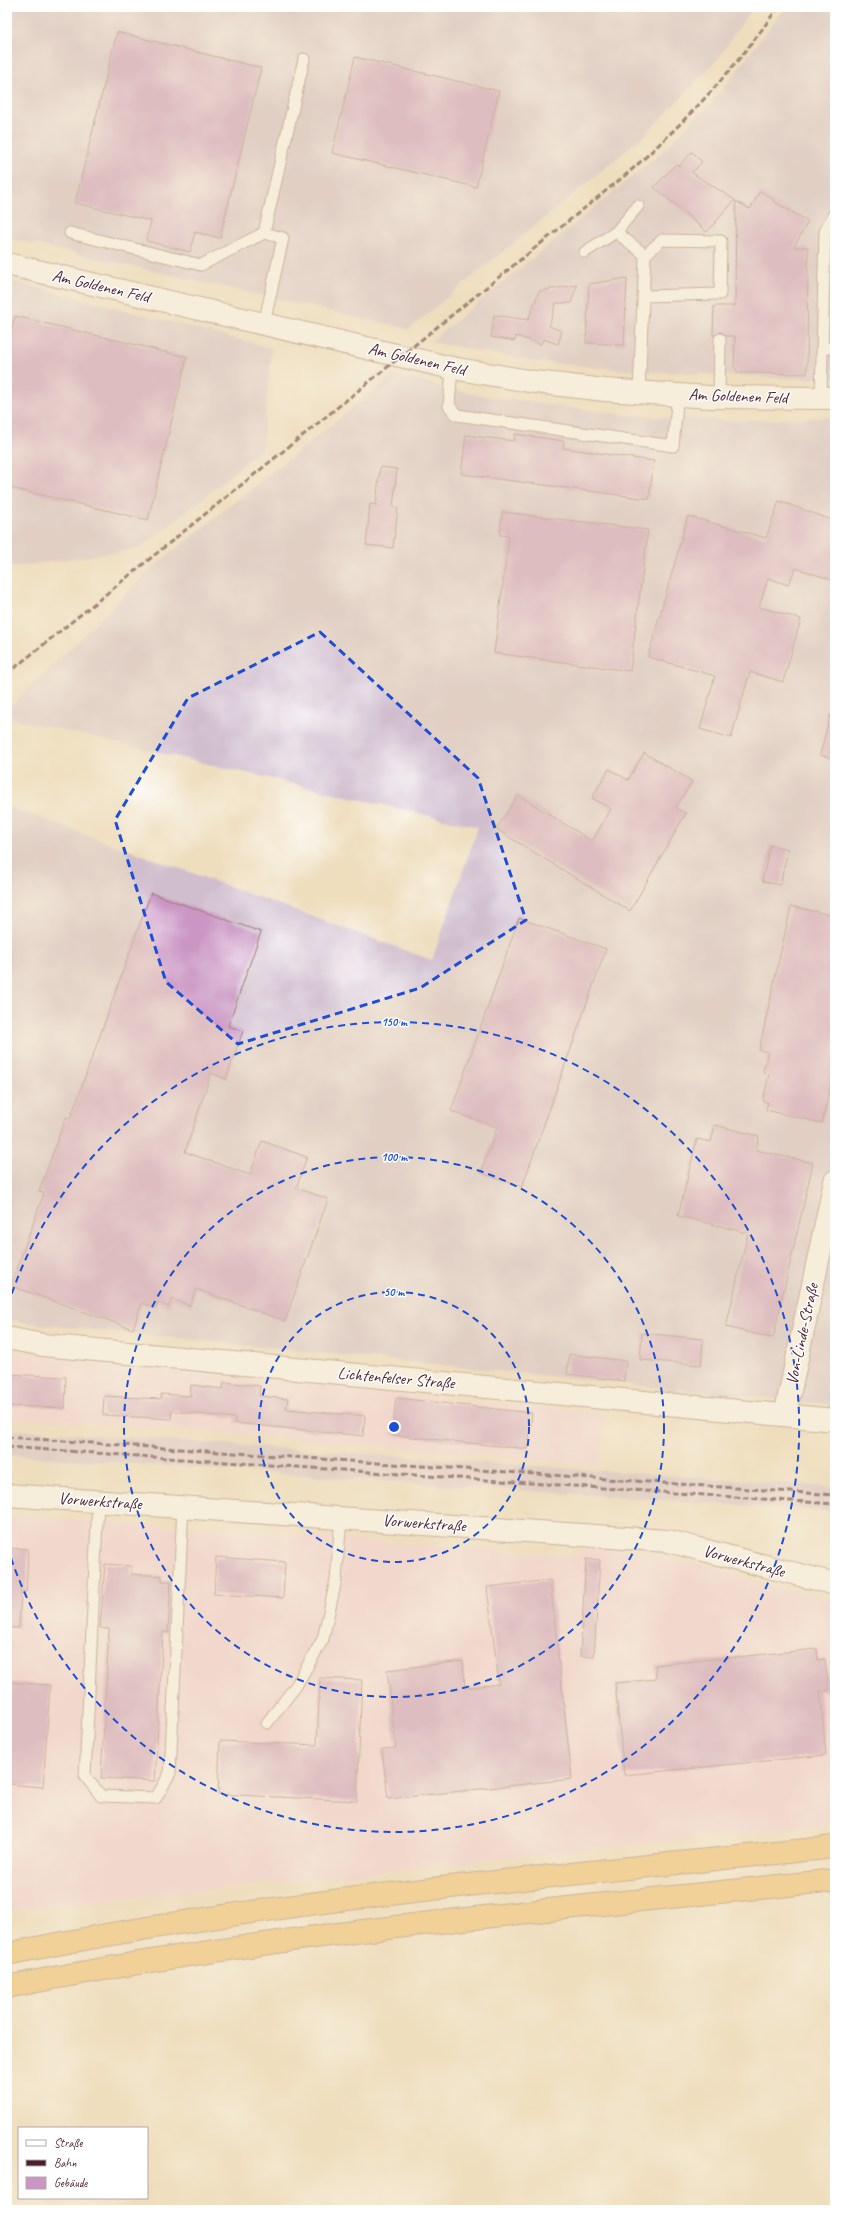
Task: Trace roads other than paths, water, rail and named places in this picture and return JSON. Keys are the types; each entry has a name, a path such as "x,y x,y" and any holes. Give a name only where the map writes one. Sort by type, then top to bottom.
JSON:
{"highway":[{"path":"7,1954 95,1936 252,1912 414,1890 835,1847"},
{"path":"7,1988 89,1971 253,1944 416,1924 835,1880"}],"street":[{"name":"Am Goldenen Feld","path":"7,264 452,368 535,382 639,392 719,397 828,398"},
{"name":"Von-Linde-Straße","path":"785,1415 835,1182"},
{"name":"Lichtenfelser Straße","path":"7,1338 51,1346 835,1420"},
{"name":"Vorwerkstraße","path":"7,1495 668,1541 835,1584"}],"lane":[{"path":"264,233 304,59"},
{"path":"585,252 616,232 638,206"},
{"path":"828,398 822,348 825,231 835,212"},
{"path":"616,232 645,254"},
{"path":"70,233 201,265 264,233 284,238 264,324"},
{"path":"639,392 643,296 645,254 662,240 721,241 720,294 643,296"},
{"path":"719,397 720,339"},
{"path":"822,348 835,348"},
{"path":"452,368 449,406 457,415 673,446 678,394"},
{"path":"98,1501 85,1776 100,1796 156,1798 170,1773 183,1507"},
{"path":"267,1723 296,1686 323,1638 336,1580 341,1518"}],"railway":[{"path":"7,674 628,173 669,135 708,95 762,30 778,7"},
{"path":"7,1437 835,1495"},
{"path":"7,1447 835,1504"}]}
